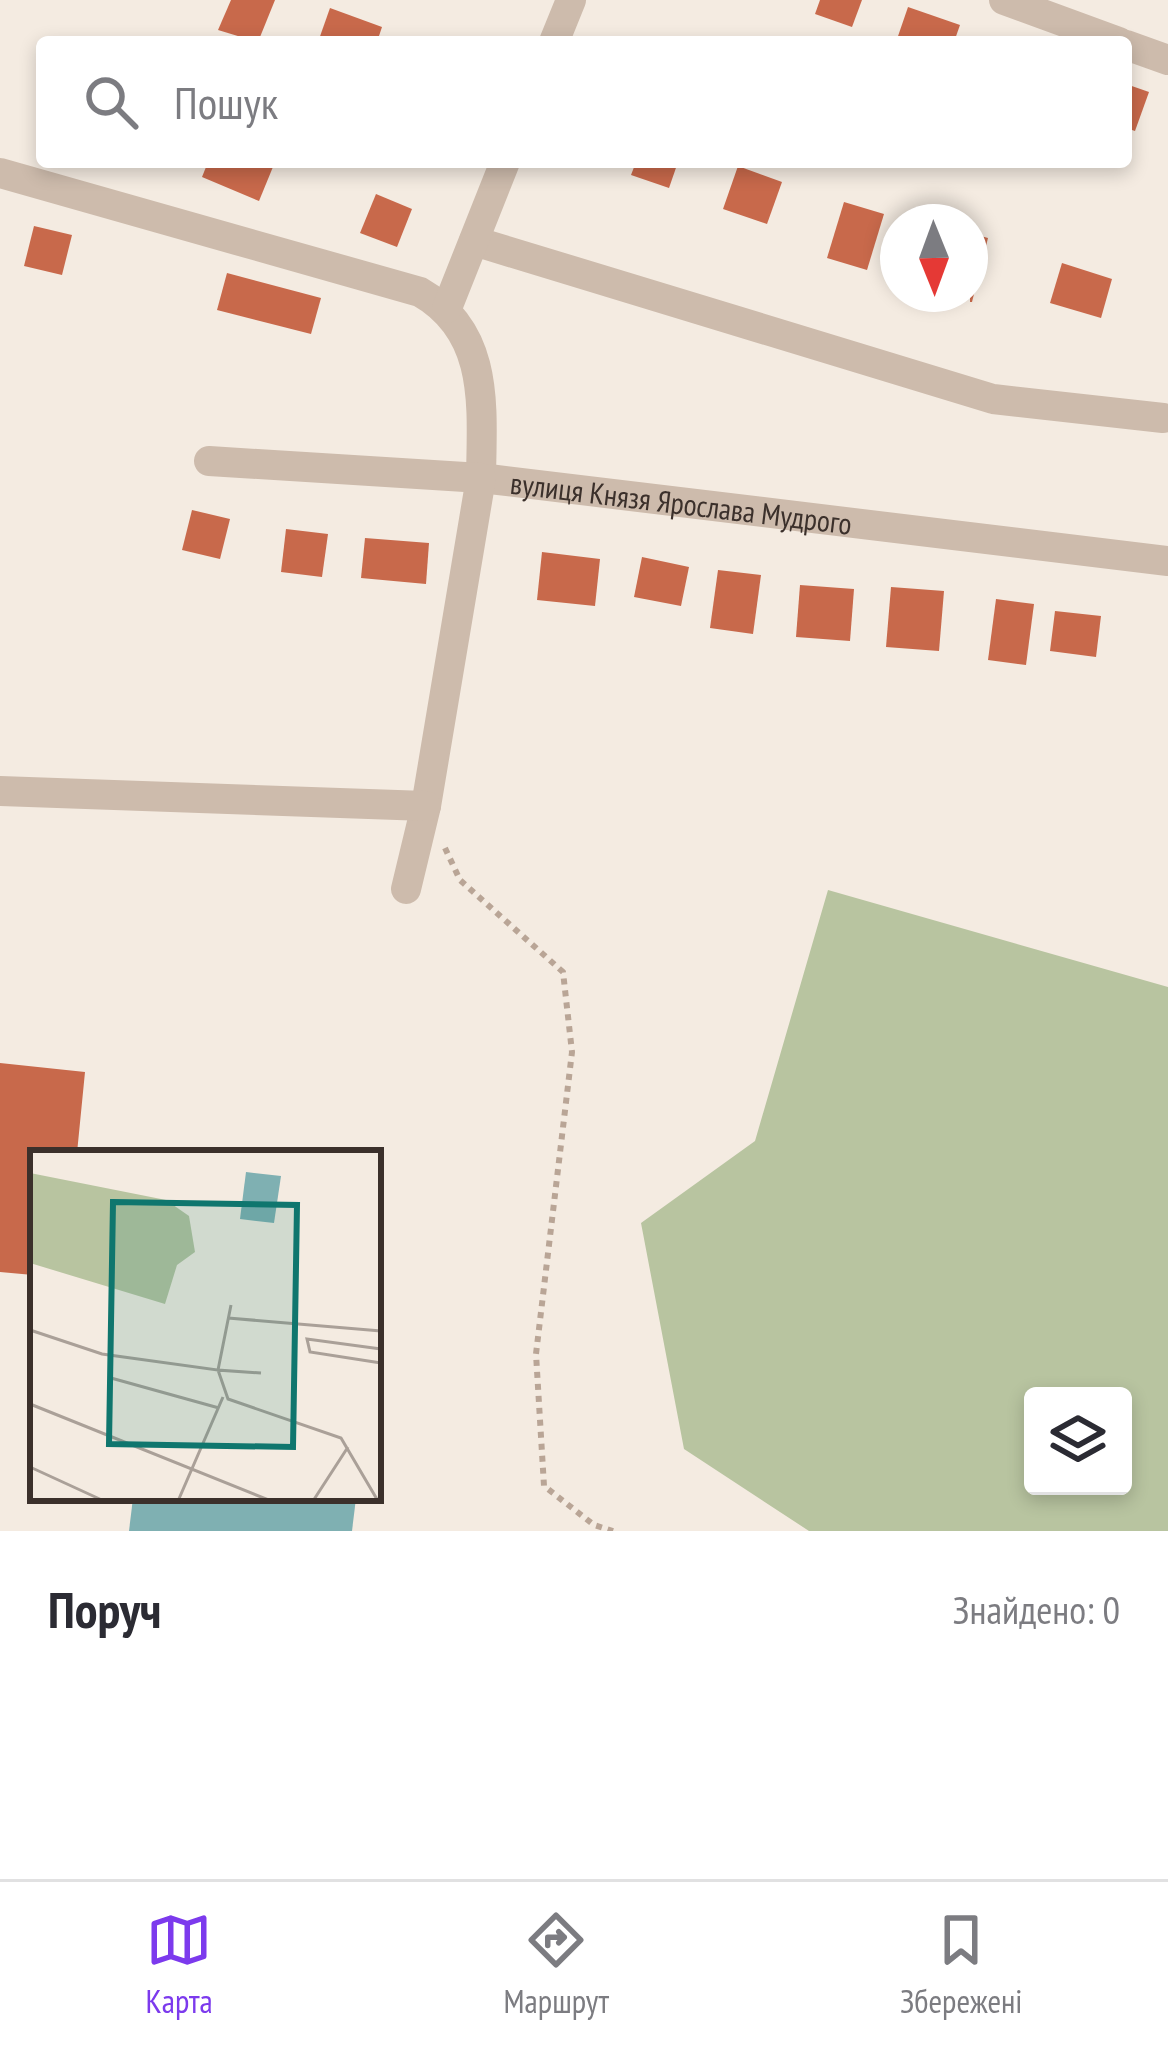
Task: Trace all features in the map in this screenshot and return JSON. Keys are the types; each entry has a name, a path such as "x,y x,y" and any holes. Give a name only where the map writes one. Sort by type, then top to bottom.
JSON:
{"street":[{"path":"556,36 571,0"},
{"path":"1004,0 1103,36"},
{"path":"1132,47 1168,60"},
{"path":"0,173 420,292 447,308 503,168"},
{"path":"474,241 993,399 1162,418"},
{"name":"вулиця Князя Ярослава Мудрого","path":"447,308 469,339 482,387 481,478 1168,562"},
{"path":"209,461 481,478 426,806 406,889"},
{"path":"0,791 426,806"}],"path":[{"path":"426,806 460,880 563,972 572,1052 536,1354 544,1486 593,1525 613,1531"}],"green space":[{"path":"828,890 1168,987 1168,1531 809,1531 684,1449 641,1223 755,1141"}],"water":[{"path":"133,1501 356,1501 352,1531 129,1531"}],"building":[{"path":"231,0 275,0 260,36 218,30"},
{"path":"820,0 862,0 852,27 815,14"},
{"path":"908,7 960,25 956,36 898,36"},
{"path":"330,8 382,27 379,36 320,36"},
{"path":"1132,86 1149,92 1132,130"},
{"path":"206,168 273,168 259,201 202,177"},
{"path":"634,168 676,168 669,188 631,175"},
{"path":"737,168 782,182 767,224 723,209"},
{"path":"376,194 412,209 397,247 360,233"},
{"path":"844,202 880,213 867,270 827,258"},
{"path":"34,226 72,235 62,275 24,266"},
{"path":"1062,263 1112,279 1101,318 1050,303"},
{"path":"227,273 321,298 311,334 217,310"},
{"path":"192,510 230,519 220,559 182,550"},
{"path":"286,529 328,534 322,577 281,572"},
{"path":"365,538 429,543 426,584 361,578"},
{"path":"542,552 600,559 595,606 537,600"},
{"path":"642,557 689,567 681,606 634,597"},
{"path":"718,570 761,575 753,634 710,628"},
{"path":"800,585 854,589 850,641 796,637"},
{"path":"891,587 944,591 939,651 886,647"},
{"path":"996,599 1034,604 1026,665 988,660"},
{"path":"1055,611 1101,616 1096,657 1050,651"},
{"path":"0,1063 85,1072 77,1150 30,1150 30,1275 0,1272"}]}
